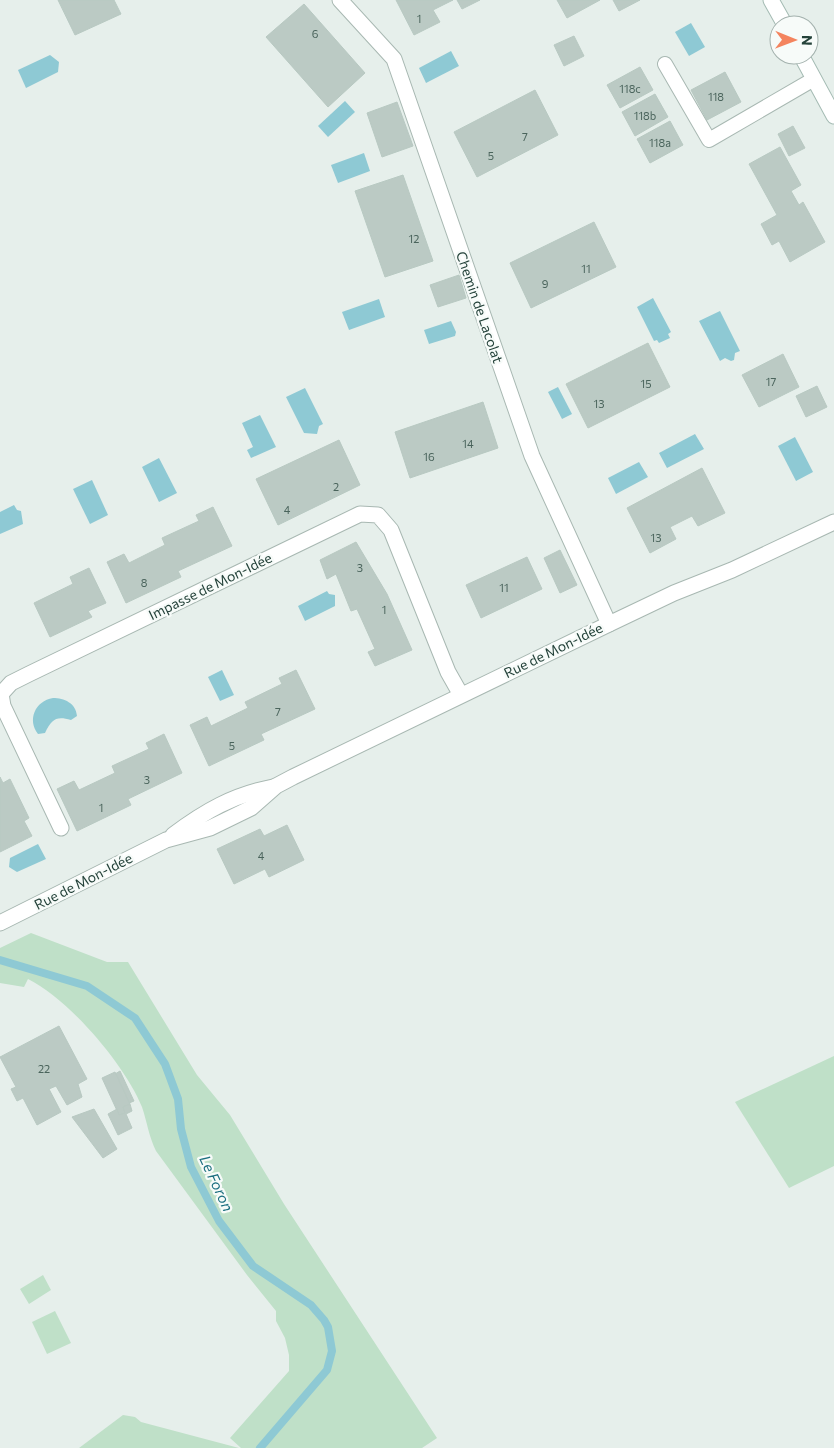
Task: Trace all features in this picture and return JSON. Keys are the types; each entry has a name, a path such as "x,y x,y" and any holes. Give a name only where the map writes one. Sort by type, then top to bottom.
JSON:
{"street":[{"name":"Chemin de Lacolat","path":"340,0 394,59 532,456 609,624"},
{"path":"771,0 779,15"},
{"path":"806,65 834,116"},
{"name":"Impasse de Mon-Idée","path":"61,828 3,706 1,694 12,683 29,674 360,514 378,515 391,530 448,672 461,694"},
{"name":"Rue de Mon-Idée","path":"0,923 166,840 210,828 251,808 276,786 461,694 674,593 732,570 834,522"}],"lane":[{"path":"665,64 709,140 814,79"}],"green space":[{"path":"31,933 107,962 128,962 197,1075 230,1115 284,1204 437,1438 422,1448 241,1448 230,1438 289,1371 289,1355 285,1338 276,1321 276,1311 247,1275 156,1151 142,1107 134,1090 123,1072 94,1035 61,1002 28,979 24,987 0,983 0,948"},
{"path":"834,1056 834,1166 789,1188 735,1102"},
{"path":"43,1275 51,1290 29,1304 20,1289"},
{"path":"55,1311 71,1343 47,1354 32,1322"},
{"path":"123,1415 135,1417 141,1422 239,1448 79,1448"}],"water":[{"path":"691,23 705,47 689,56 675,32"},
{"path":"451,51 459,66 426,83 419,68"},
{"path":"50,55 59,62 58,72 26,88 18,70"},
{"path":"345,101 355,112 328,137 318,126"},
{"path":"364,153 370,171 338,183 331,165"},
{"path":"653,298 671,332 668,334 670,338 659,343 657,340 654,341 637,307"},
{"path":"379,299 385,317 349,330 342,312"},
{"path":"720,311 740,351 735,353 734,360 731,361 725,358 720,361 699,321"},
{"path":"451,321 456,332 455,336 429,344 424,330"},
{"path":"558,387 572,414 562,419 548,392"},
{"path":"305,388 323,424 319,426 317,434 304,433 286,397"},
{"path":"260,415 276,447 251,458 247,450 253,447 242,423"},
{"path":"695,434 704,449 667,468 659,453"},
{"path":"795,437 813,472 796,481 778,446"},
{"path":"159,458 177,493 159,502 142,467"},
{"path":"639,462 648,477 616,494 608,478"},
{"path":"92,480 108,515 90,524 73,489"},
{"path":"14,505 17,510 21,511 23,524 0,534 0,512"},
{"path":"327,591 329,594 335,595 335,606 305,621 298,606"},
{"path":"222,670 234,695 220,701 208,677"},
{"path":"53,698 69,702 76,711 77,716 71,720 62,718 55,720 50,724 45,733 38,734 33,723 37,707"},
{"path":"38,844 46,859 17,872 9,867 10,858"}],"building":[{"path":"58,0 114,0 121,14 75,35"},
{"path":"396,0 453,0 433,10 440,22 414,35"},
{"path":"457,0 480,0 462,9"},
{"path":"557,0 600,0 567,18"},
{"path":"613,0 640,0 619,11"},
{"path":"304,4 365,73 328,107 266,37"},
{"path":"574,36 584,56 564,66 554,45"},
{"path":"640,67 653,90 620,108 607,85"},
{"path":"725,72 741,102 707,120 691,90"},
{"path":"535,90 558,135 477,177 454,132"},
{"path":"655,94 668,117 635,136 622,112"},
{"path":"397,102 413,146 382,157 367,113"},
{"path":"670,121 683,145 650,163 637,139"},
{"path":"793,126 805,148 789,156 778,134"},
{"path":"780,147 801,185 791,191 799,205 803,202 825,242 790,262 779,241 772,245 761,224 777,215 749,164"},
{"path":"403,175 433,261 385,277 355,191"},
{"path":"594,222 616,267 531,308 510,263"},
{"path":"459,275 466,298 438,307 430,285"},
{"path":"648,343 670,387 588,428 566,384"},
{"path":"783,354 799,387 759,407 742,375"},
{"path":"817,386 827,407 806,417 796,396"},
{"path":"483,402 498,448 410,478 395,432"},
{"path":"339,440 360,485 278,525 256,479"},
{"path":"702,468 725,513 698,526 692,516 670,527 676,539 650,553 627,508"},
{"path":"213,507 232,546 178,571 181,577 126,603 107,562 124,554 129,563 165,545 162,538 199,521 196,515"},
{"path":"356,542 387,594 412,650 375,666 368,652 375,649 357,609 351,611 336,574 327,579 320,560"},
{"path":"560,550 577,585 560,593 544,558"},
{"path":"527,557 542,589 481,618 466,585"},
{"path":"89,568 106,603 88,611 92,617 50,637 34,603 73,584 70,577"},
{"path":"296,670 315,709 261,734 264,740 209,766 190,725 207,717 211,726 248,708 245,702 282,684 279,678"},
{"path":"164,734 182,773 128,799 131,805 77,831 57,789 74,781 79,790 115,773 112,766 149,749 146,743"},
{"path":"0,777 3,783 10,779 29,818 24,821 32,836 0,852"},
{"path":"287,825 304,860 269,877 265,869 234,884 217,849 260,829 264,836"},
{"path":"59,1026 87,1079 78,1084 82,1097 67,1105 56,1086 49,1089 61,1112 37,1125 23,1098 17,1101 11,1089 16,1087 0,1057"},
{"path":"120,1071 134,1101 129,1103 115,1074"},
{"path":"115,1072 130,1104 123,1107 125,1113 119,1115 102,1078"},
{"path":"130,1104 132,1111 126,1114 132,1128 118,1135 108,1114 117,1109 119,1115 125,1113 123,1107"},
{"path":"94,1109 117,1149 103,1158 72,1117"}],"waterway":[{"name":"Le Foron","path":"0,960 87,986 135,1018 165,1064 178,1099 181,1129 191,1167 219,1221 253,1266 311,1305 328,1327 332,1351 327,1370 260,1448"}]}
